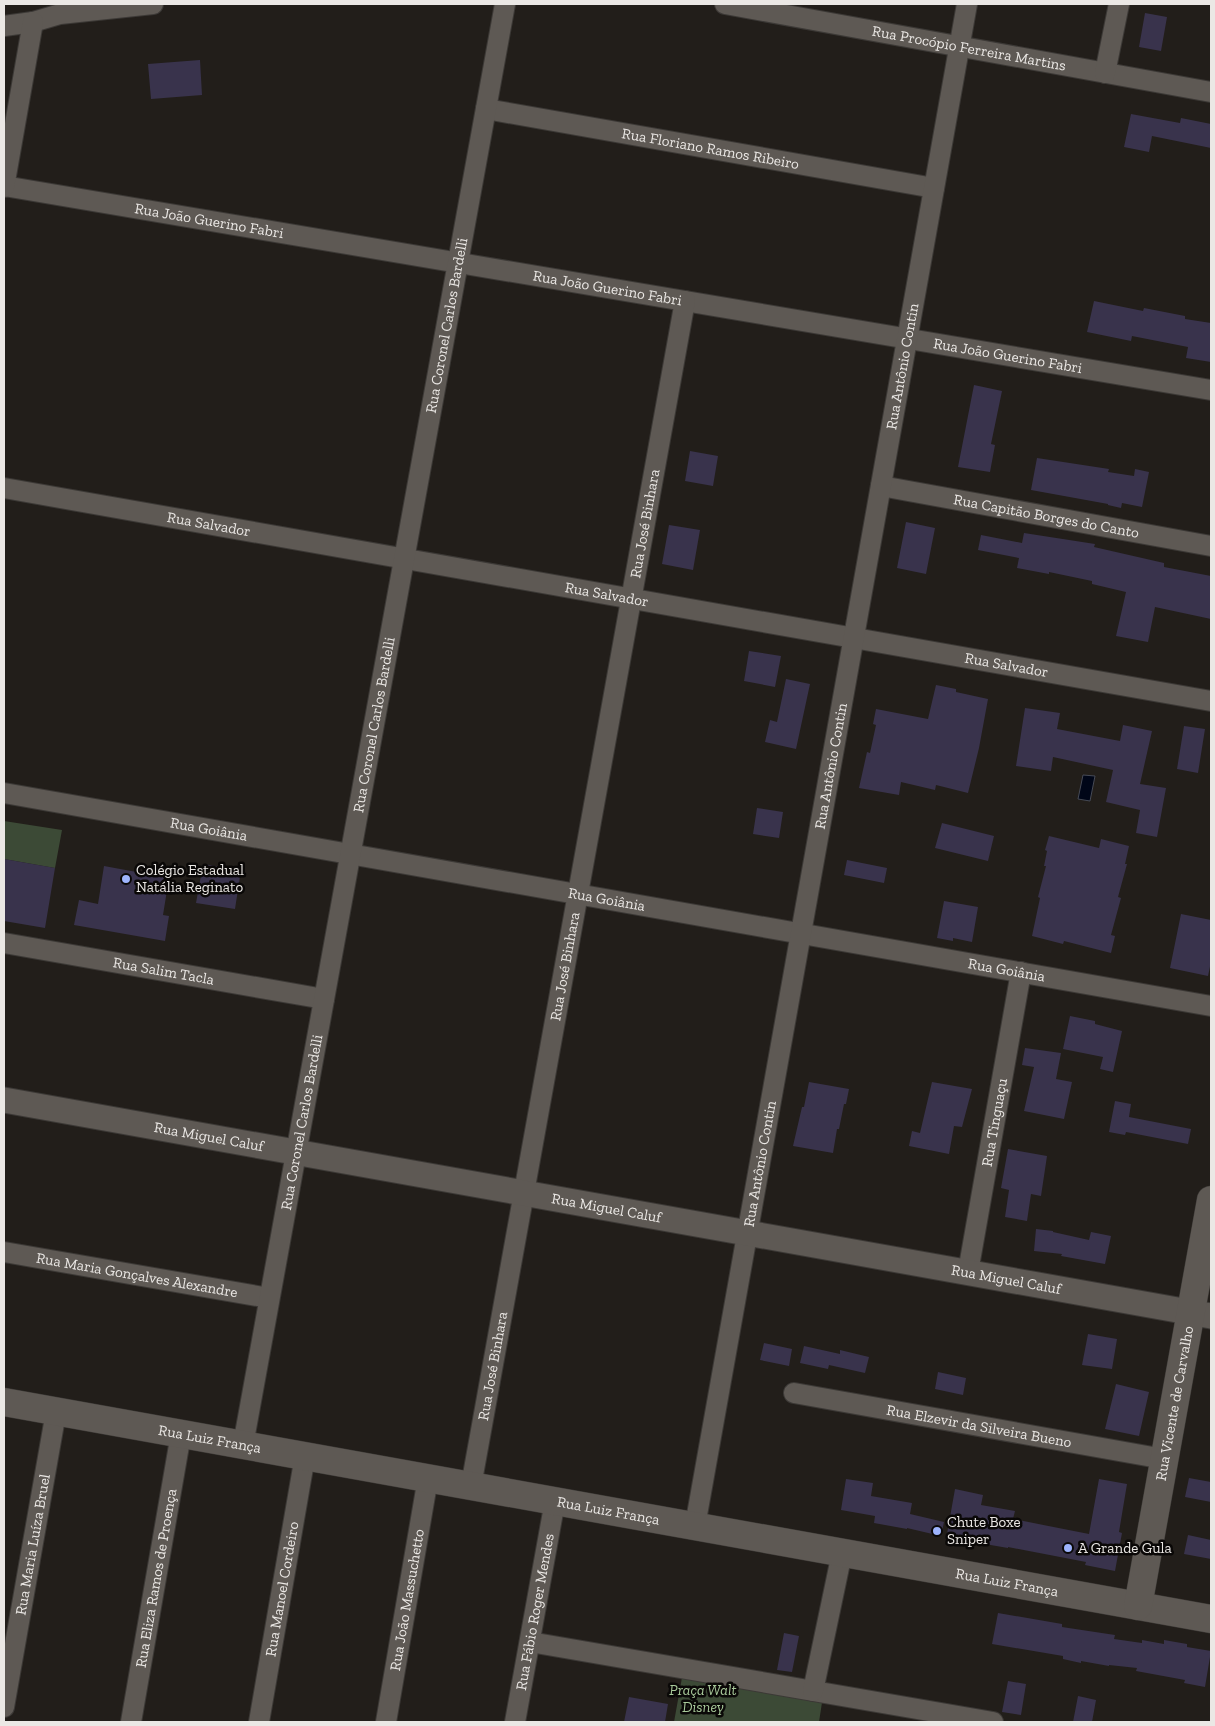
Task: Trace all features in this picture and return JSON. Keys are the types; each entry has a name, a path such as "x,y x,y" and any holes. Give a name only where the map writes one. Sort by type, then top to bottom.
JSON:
{"main road":[{"name":"Rua Vicente de Carvalho","path":"1138,1606 1164,1459 1201,1314 1211,1200"},
{"name":"Rua Luiz França","path":"4,1402 1211,1619"}],"street":[{"path":"4,26 33,22 60,14 153,4"},
{"name":"Rua Coronel Carlos Bardelli","path":"243,1445 505,4"},
{"name":"Rua Procópio Ferreira Martins","path":"725,4 1211,92"},
{"name":"Rua Antônio Contin","path":"695,1526 967,4"},
{"path":"1105,73 1119,4"},
{"path":"4,187 33,22"},
{"name":"Rua Floriano Ramos Ribeiro","path":"486,109 934,188"},
{"name":"Rua João Guerino Fabri","path":"4,187 1211,390"},
{"name":"Rua José Binhara","path":"471,1486 685,301"},
{"name":"Rua Capitão Borges do Canto","path":"881,486 1211,546"},
{"name":"Rua Salvador","path":"4,488 1211,701"},
{"name":"Rua Goiânia","path":"4,793 1211,1006"},
{"name":"Rua Salim Tacla","path":"4,943 324,999"},
{"name":"Rua Tinguaçu","path":"968,1272 1021,972"},
{"name":"Rua Miguel Caluf","path":"4,1100 1201,1314"},
{"name":"Rua Maria Gonçalves Alexandre","path":"4,1252 270,1298"},
{"name":"Rua Elzevir da Silveira Bueno","path":"794,1393 1164,1459"},
{"name":"Rua Maria Luíza Bruel","path":"4,1707 56,1412"},
{"name":"Rua Eliza Ramos de Proença","path":"130,1722 181,1434"},
{"name":"Rua Manoel Cordeiro","path":"259,1722 305,1456"},
{"name":"Rua João Massuchetto","path":"386,1722 428,1478"},
{"name":"Rua Fábio Roger Mendes","path":"515,1722 555,1501"},
{"path":"813,1691 842,1553"},
{"path":"530,1642 993,1722"}],"green space":[{"path":"4,821 62,830 55,868 4,859"},
{"name":"Praça Walt Disney","path":"683,1672 823,1696 819,1722 674,1722"}],"water":[{"path":"1083,775 1095,776 1090,801 1078,799"}],"building":[{"path":"1145,13 1167,17 1161,51 1139,47"},
{"path":"200,60 202,95 151,99 148,64"},
{"path":"1131,114 1180,123 1181,118 1211,124 1211,148 1152,136 1149,152 1124,147"},
{"path":"1094,301 1143,311 1144,308 1185,316 1185,319 1211,323 1211,362 1186,358 1188,347 1132,336 1131,341 1087,332"},
{"path":"974,385 1002,391 991,444 995,445 990,472 958,467"},
{"path":"690,451 718,456 713,486 685,481"},
{"path":"1037,458 1109,469 1108,472 1134,476 1135,469 1149,472 1142,507 1122,503 1121,508 1031,490"},
{"path":"906,522 935,528 926,574 897,568"},
{"path":"669,525 700,530 693,570 662,564"},
{"path":"1024,533 1095,544 1094,547 1164,563 1164,567 1211,576 1211,619 1155,607 1148,642 1116,636 1126,592 1092,584 1092,581 1049,572 1049,574 1017,568 1019,558 978,550 981,535 1022,543"},
{"path":"749,651 781,656 775,687 744,681"},
{"path":"786,679 810,684 796,749 765,742 770,720 777,722"},
{"path":"936,685 956,689 956,692 988,699 968,793 936,785 935,790 901,782 899,795 859,788 867,752 870,753 876,725 873,724 876,709 928,719"},
{"path":"1025,708 1060,713 1057,729 1120,741 1123,725 1152,731 1140,784 1166,788 1157,837 1136,833 1140,810 1106,802 1113,770 1053,757 1051,771 1016,766"},
{"path":"1184,726 1205,729 1198,773 1177,769"},
{"path":"757,808 783,812 779,838 753,834"},
{"path":"942,823 994,836 988,861 935,848"},
{"path":"1049,836 1099,848 1101,839 1129,846 1125,864 1127,864 1118,897 1121,898 1111,935 1115,936 1111,953 1064,941 1063,944 1032,936 1040,898 1038,897 1046,866 1044,866 1047,851 1045,850"},
{"path":"4,859 55,868 45,928 4,921"},
{"path":"847,860 887,868 884,883 844,875"},
{"path":"203,864 241,870 235,909 196,903"},
{"path":"104,866 169,878 163,915 169,916 165,941 74,925 79,900 98,904"},
{"path":"944,901 978,907 972,942 953,938 953,941 937,938"},
{"path":"1181,914 1211,920 1211,962 1208,976 1170,968"},
{"path":"1070,1016 1095,1021 1095,1024 1122,1031 1113,1072 1100,1069 1103,1057 1063,1049"},
{"path":"1025,1048 1061,1053 1056,1079 1072,1082 1064,1119 1024,1111 1034,1067 1022,1065"},
{"path":"809,1082 849,1089 839,1129 837,1129 833,1153 793,1146"},
{"path":"932,1082 972,1089 962,1127 954,1126 949,1154 909,1146 912,1131 920,1133"},
{"path":"1115,1101 1131,1104 1129,1117 1191,1129 1188,1144 1126,1132 1125,1135 1109,1132"},
{"path":"1008,1149 1047,1156 1041,1196 1031,1194 1027,1221 1005,1217 1009,1190 1001,1188"},
{"path":"1036,1229 1089,1240 1091,1232 1111,1236 1105,1264 1061,1256 1062,1254 1034,1251"},
{"path":"1088,1334 1117,1339 1112,1369 1082,1365"},
{"path":"764,1343 792,1349 789,1366 760,1360"},
{"path":"804,1346 840,1354 840,1350 869,1357 865,1373 829,1365 828,1369 800,1363"},
{"path":"938,1372 966,1378 963,1395 935,1389"},
{"path":"1116,1384 1149,1392 1139,1436 1105,1429"},
{"path":"1189,1478 1211,1482 1211,1502 1185,1497"},
{"path":"846,1479 873,1483 871,1496 912,1503 910,1514 944,1522 941,1536 874,1523 875,1516 841,1510"},
{"path":"1099,1479 1127,1484 1119,1532 1122,1533 1115,1571 1085,1565 1086,1562 979,1543 979,1540 947,1534 955,1489 983,1495 981,1505 1015,1511 1013,1519 1089,1534"},
{"path":"1188,1535 1211,1540 1211,1559 1184,1554"},
{"path":"998,1613 1062,1624 1062,1627 1115,1635 1114,1639 1142,1643 1142,1640 1164,1644 1164,1640 1187,1644 1187,1647 1211,1651 1205,1687 1184,1683 1185,1680 1136,1671 1137,1668 1081,1661 1081,1663 1063,1659 1063,1656 992,1644"},
{"path":"784,1633 799,1636 792,1672 777,1670"},
{"path":"1008,1681 1026,1684 1021,1715 1002,1712"},
{"path":"1078,1696 1096,1700 1092,1722 1073,1722"},
{"path":"629,1697 668,1704 665,1722 624,1722"}],"place":[{"name":"Colégio Estadual Natália Reginato","path":"126,879"},
{"name":"Chute Boxe Sniper","path":"937,1531"},
{"name":"A Grande Gula","path":"1068,1548"}]}
